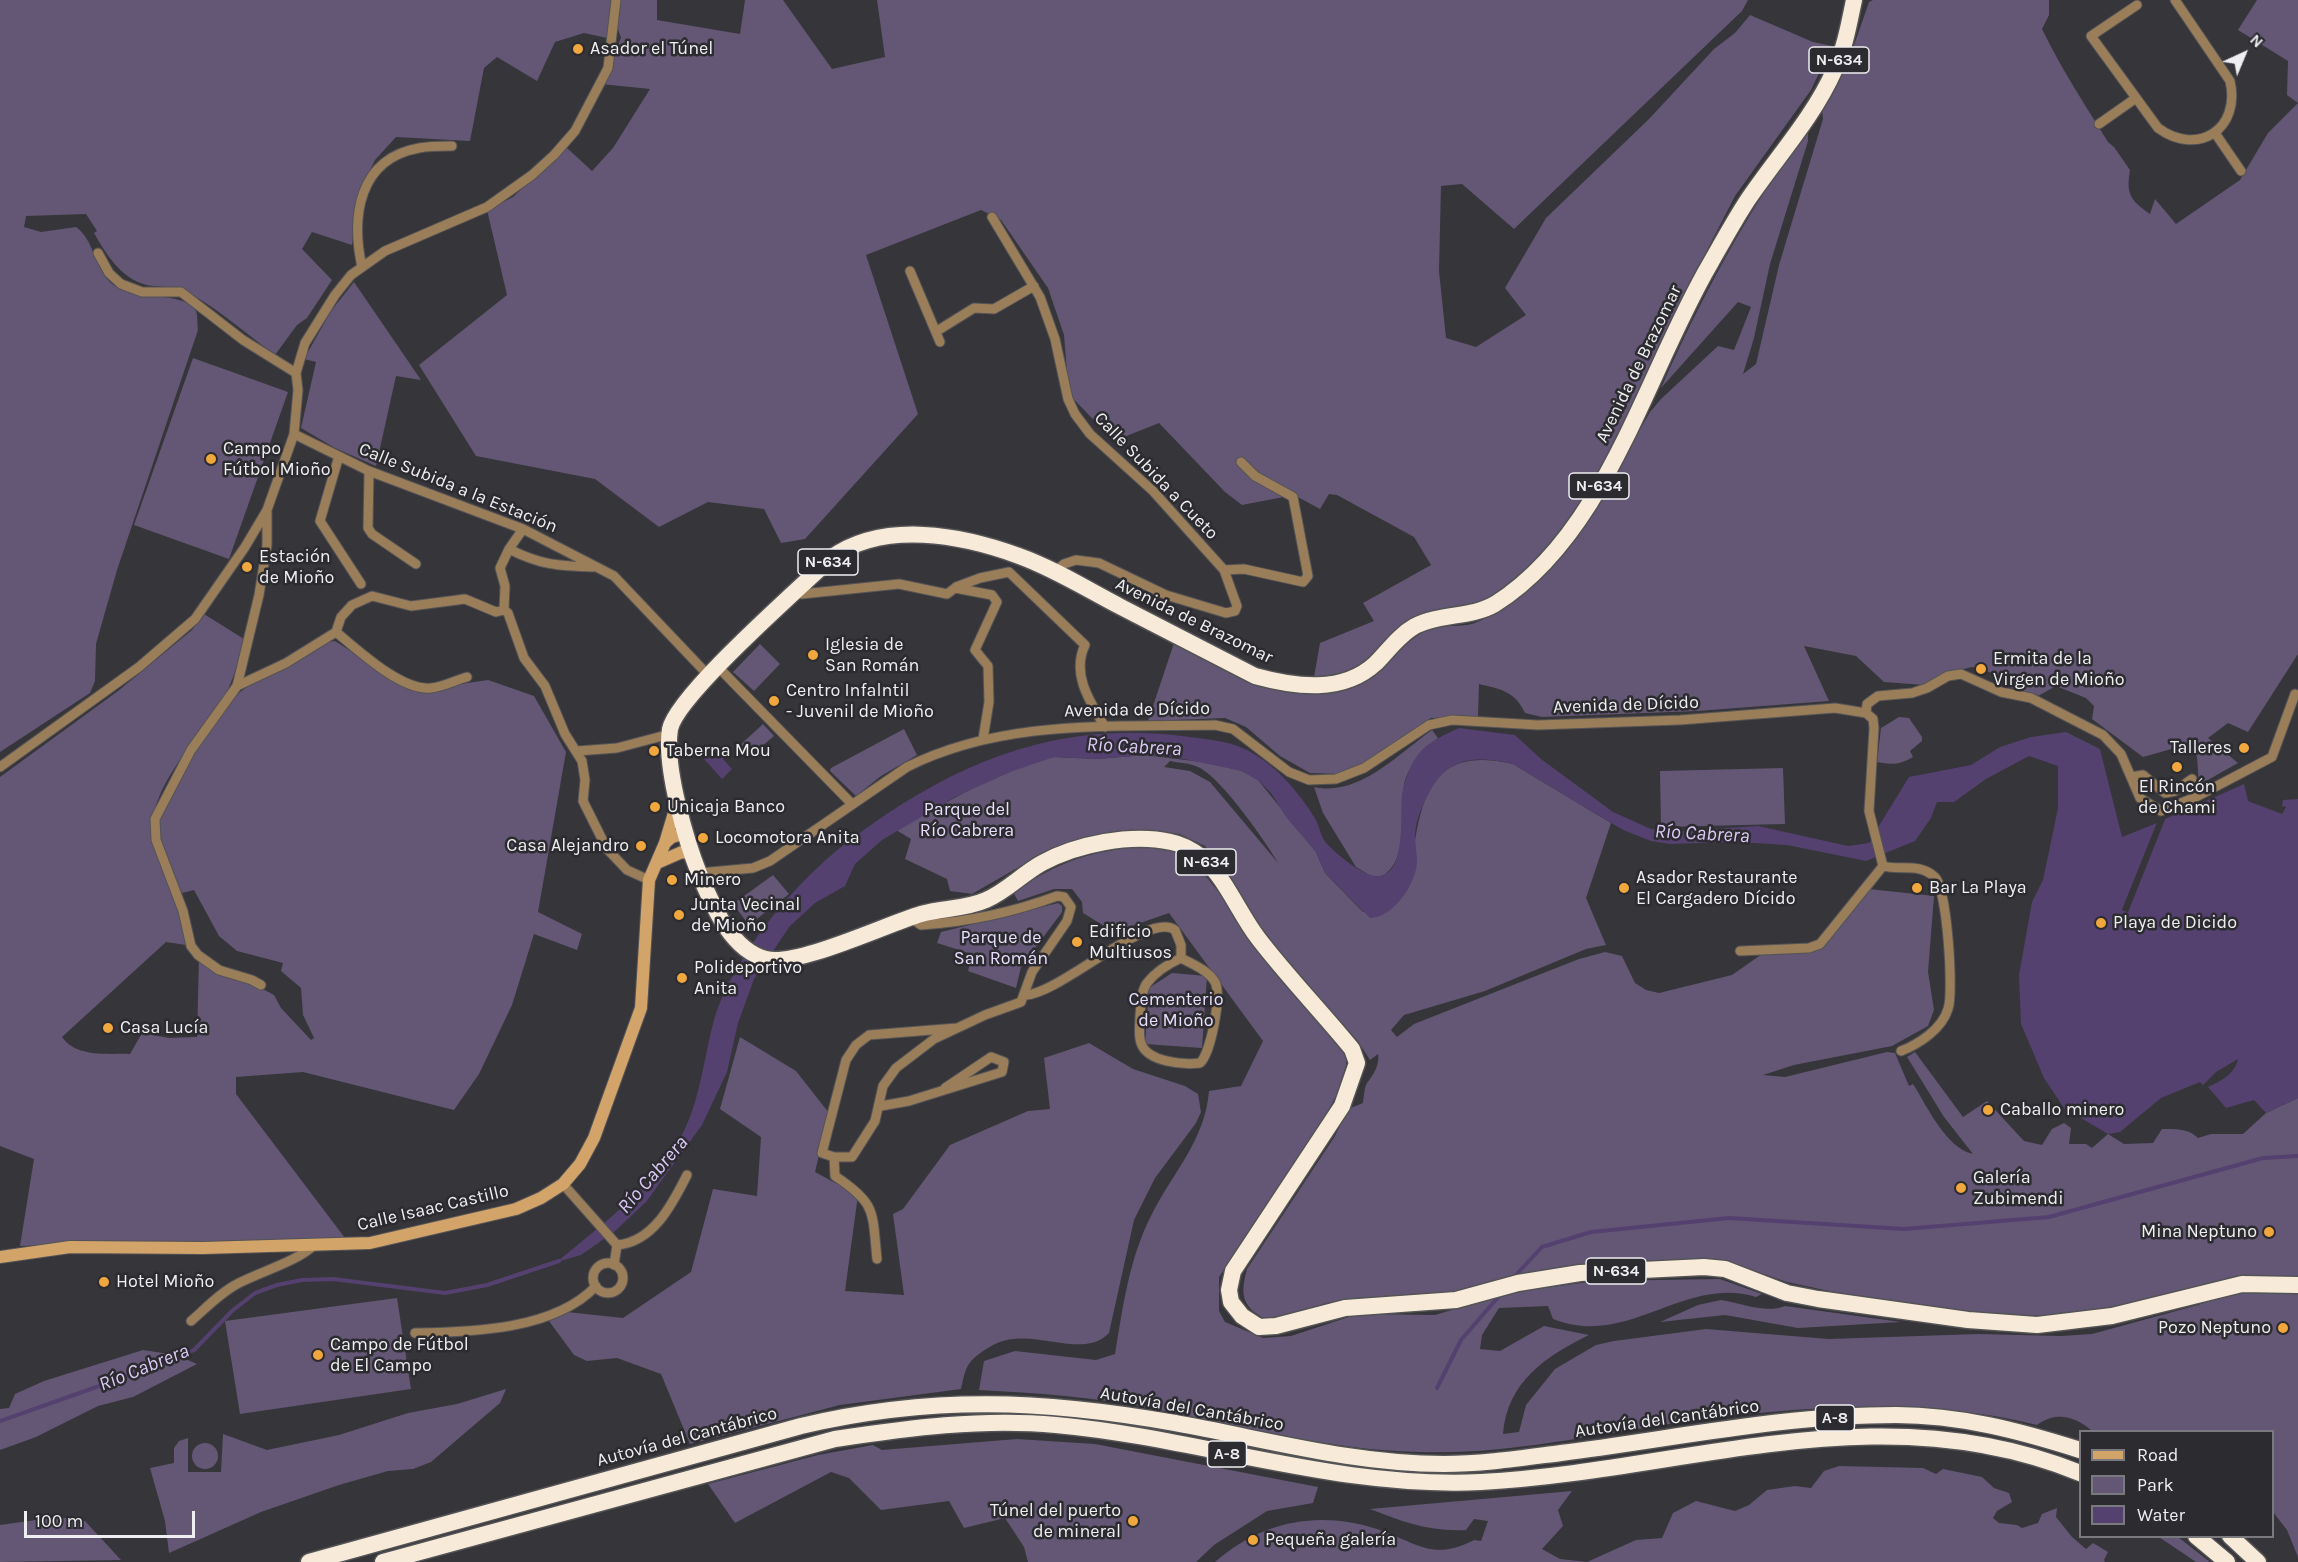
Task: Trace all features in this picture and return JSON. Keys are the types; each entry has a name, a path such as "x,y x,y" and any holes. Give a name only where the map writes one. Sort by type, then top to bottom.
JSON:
{"highway":[{"name":"Avenida de Brazomar","path":"911,918 780,961 754,954 734,937 721,918 692,854 678,802 670,755 670,734 676,713 714,671 798,590 849,546 875,538 903,535 937,537 987,546 1020,556 1054,571 1255,676 1282,684 1312,686 1336,683 1359,675 1413,627 1430,620 1476,611 1494,604 1552,554 1572,530 1600,486 1707,269 1747,201 1796,132 1834,71 1843,49 1854,0"},
{"name":"N-634","path":"911,918 985,901 1041,863 1067,852 1109,842 1148,838 1173,842 1204,859 1257,937 1352,1048 1358,1063 1342,1106 1233,1271 1229,1290 1231,1302 1242,1316 1259,1327 1276,1326 1345,1308 1456,1300 1518,1283 1580,1273 1693,1268 1725,1269 1787,1293 1818,1299 1968,1320 2037,1324 2112,1316 2242,1284 2298,1285"},
{"name":"Autovía del Cantábrico","path":"309,1562 812,1423 844,1416 986,1402 1056,1406 1177,1423 1347,1457 1402,1463 1487,1463 1776,1423 1899,1415 1939,1417 2002,1426 2079,1450"},
{"name":"Autovía del Cantábrico","path":"383,1562 835,1439 908,1427 1054,1425 1168,1442 1355,1478 1417,1482 1524,1478 1780,1443 1864,1436 1910,1435 2007,1447 2079,1473"},
{"path":"2198,1538 2227,1562"},
{"path":"2232,1538 2259,1562"}],"street":[{"path":"0,767 139,667 195,620 245,547 267,510 294,434 298,390 296,374 305,343 335,295 351,275 385,251 487,207 532,175 575,131 608,68 616,0"},
{"path":"2138,2 2091,36 2158,128 2168,135 2190,141 2215,132 2230,113 2233,93 2230,81 2175,0"},
{"path":"2099,124 2136,98"},
{"path":"2215,132 2241,171"},
{"path":"362,267 357,242 358,209 365,185 394,157 418,148 452,146"},
{"name":"Calle Subida a Cueto","path":"992,217 1034,286 1055,339 1068,399 1075,414 1090,434 1153,491 1224,570 1237,606 1232,613 1166,595 1093,561 1076,560 1054,571"},
{"path":"98,253 109,273 121,284 142,292 181,292 243,340 296,374"},
{"path":"910,271 940,342"},
{"path":"937,331 974,308 994,309 1034,286"},
{"name":"Calle Subida a la Estación","path":"294,434 369,471 523,529 614,576 852,804"},
{"path":"339,456 320,521 361,584"},
{"path":"1224,570 1244,569 1303,582 1308,576 1293,497 1255,476 1241,462"},
{"path":"369,471 368,528 372,534 416,564"},
{"path":"261,986 246,977 219,970 198,955 191,946 183,911 156,840 155,819 186,760 237,686 266,555 267,510"},
{"path":"504,610 506,586 500,568 509,549 523,529"},
{"path":"509,549 533,561 554,566 596,567"},
{"path":"798,590 802,594 899,584 947,594 955,588 980,578 1010,572 1085,645 1081,653 1081,683 1105,727"},
{"path":"955,588 992,595 997,603 975,650 988,666 989,702 983,738"},
{"path":"237,686 286,663 336,632 341,617 346,611 372,596 411,606 465,599 496,612 504,610"},
{"path":"504,610 508,613 524,658 544,686 565,734 577,751 585,780 584,801 607,849 627,870 649,880"},
{"path":"336,632 393,675 412,686 431,688 467,677"},
{"path":"1883,866 1869,811 1874,728 1873,719 1866,712 1867,704 1878,696 1912,693 1927,688 1948,676 1961,674 2001,692 2031,698 2103,735 2121,754 2140,798 2161,811 2272,757 2295,694"},
{"name":"Avenida de Dícido","path":"699,873 753,868 771,861 907,767 952,747 983,738 1053,728 1215,725 1233,729 1289,772 1309,780 1336,779 1364,768 1429,725 1452,720 1539,725 1680,720 1835,708 1866,712"},
{"path":"577,751 617,748 670,734"},
{"path":"2131,777 2142,775 2165,794 2175,791 2192,779"},
{"name":"Calle Isaac Castillo","path":"0,1257 70,1247 370,1243 516,1209 563,1184 580,1164 594,1138 638,1023 643,990 649,880 665,843 678,802"},
{"path":"665,843 672,837 686,832"},
{"path":"657,863 682,852 692,854"},
{"path":"1740,951 1809,948 1820,944 1883,866"},
{"path":"1883,866 1914,866 1929,873 1937,879 1946,908 1949,1009 1932,1033 1914,1046 1901,1051"},
{"path":"911,918 921,926 933,925 999,913 1057,896 1064,897 1069,902 1070,914 1032,972 1026,995 1015,1006 934,1039 896,1068 883,1086 875,1121 852,1158 834,1157 822,1153 846,1060 856,1045 869,1035 957,1028"},
{"path":"1026,995 1037,994 1054,987 1124,943 1157,927 1165,926 1175,930 1181,945 1181,958"},
{"path":"1181,958 1209,974 1218,989 1209,1050 1200,1063 1159,1059 1144,1050 1140,1041 1142,995 1146,984 1166,965 1181,958"},
{"path":"880,1106 909,1101 1002,1072 1004,1062 992,1057 945,1088"},
{"path":"834,1157 835,1176 859,1192 872,1209 877,1259"},
{"path":"616,1247 631,1244 654,1227 687,1175"},
{"path":"563,1184 616,1247 614,1265"},
{"path":"191,1321 232,1287 284,1261 303,1256 314,1245"},
{"path":"607,1263 614,1265 622,1274 619,1287 608,1292 596,1286 594,1276 598,1267 607,1263"},
{"path":"415,1333 514,1326 566,1309 596,1286"}],"green space":[{"path":"0,0 657,0 657,20 740,34 745,0 783,0 832,69 885,57 877,0 1748,0 1742,11 1514,229 1462,184 1441,186 1439,271 1446,338 1476,347 1526,315 1505,288 1546,218 1649,119 1714,49 1735,33 1750,15 1813,42 1832,46 1811,90 1735,196 1689,285 1606,467 1541,559 1498,596 1478,606 1423,616 1354,671 1313,683 1320,643 1374,621 1363,603 1431,565 1414,537 1337,495 1329,494 1320,509 1294,495 1242,505 1225,492 1159,423 1114,441 1061,386 1067,372 1064,335 1048,288 1001,220 981,210 866,255 918,414 805,539 781,543 764,509 708,502 659,527 595,479 476,456 419,365 507,295 487,210 513,197 566,147 592,171 613,148 650,89 601,84 621,38 617,26 607,38 584,33 555,42 537,81 497,57 484,68 470,141 396,137 375,160 357,197 352,245 312,232 302,249 332,280 307,318 297,325 275,355 188,292 133,280 105,251 94,233 97,231 86,214 26,216 24,227 41,232 76,227 87,239 100,268 110,282 130,292 181,300 196,311 198,330 117,570 96,644 95,681 90,693 0,752"},
{"path":"1873,0 2049,0 2049,15 2042,29 2065,72 2108,142 2130,170 2129,191 2131,196 2150,214 2155,199 2176,224 2240,180 2268,133 2298,103 2298,654 2248,732 2228,723 2208,738 2238,763 2199,785 2197,757 2189,744 2143,757 2092,719 2094,706 2086,698 2056,686 2038,696 2008,687 1996,674 1972,667 1947,673 1925,685 1884,682 1856,656 1804,646 1829,701 1697,711 1542,717 1525,713 1512,695 1479,684 1478,717 1431,718 1362,765 1338,774 1310,773 1280,756 1246,727 1225,718 1148,721 1174,643 1235,675 1277,690 1298,693 1321,692 1367,680 1421,633 1430,629 1475,623 1488,617 1518,595 1584,528 1650,412 1661,399 1718,346 1734,350 1751,307 1738,302 1661,388 1727,254 1765,190 1808,128 1808,141 1770,264 1754,338 1743,374 1756,364 1779,265 1823,119 1822,108 1836,88 1869,2"},
{"path":"2257,0 2298,0 2298,103 2287,95 2288,61 2238,30"},
{"path":"354,282 421,380 396,376 376,466 335,448 301,428 316,362 304,359 331,311"},
{"name":"Campo Fútbol Mioño","path":"193,358 288,392 229,559 134,525"},
{"path":"204,614 244,639 235,673 225,696 174,769 154,813 152,829 154,845 180,912 186,945 166,942 62,1037 68,1044 93,1053 130,1054 142,1033 169,1038 197,1037 199,958 213,971 248,981 274,995 281,1008 311,1040 314,1038 303,1015 301,988 281,971 283,963 237,951 219,936 194,890 182,893 162,851 159,824 169,794 180,774 205,734 230,701 261,678 328,642 335,641 413,691 488,680 534,696 566,752 538,912 582,934 577,950 534,934 512,1005 479,1074 454,1110 303,1072 236,1077 236,1094 345,1238 20,1246 34,1159 0,1146 0,777 118,691 192,630"},
{"path":"760,644 780,664 754,691 733,672"},
{"path":"1899,717 1909,718 1922,737 1922,741 1910,751 1913,757 1908,760 1896,764 1877,762 1881,728"},
{"path":"763,724 774,736 748,758 738,747"},
{"path":"904,729 917,755 881,776 856,796 830,771 831,768"},
{"path":"1432,730 1438,738 1419,755 1406,777 1403,789 1402,832 1397,858 1391,869 1381,877 1371,876 1356,867 1323,813 1314,787 1347,786 1362,780 1392,761"},
{"name":"Parque del Río Cabrera","path":"1145,755 1210,763 1242,771 1258,780 1316,852 1325,873 1363,912 1400,897 1407,888 1421,813 1428,792 1440,775 1457,764 1481,760 1513,764 1611,823 1586,898 1606,945 1586,949 1485,991 1404,1015 1391,1030 1397,1037 1414,1024 1579,959 1605,952 1622,956 1635,983 1646,990 1659,993 1732,975 1762,954 1812,950 1869,889 1934,896 1928,972 1934,1010 1928,1026 1892,1046 1794,1065 1763,1075 1785,1077 1887,1052 1895,1053 1909,1086 1913,1084 1938,1125 1954,1144 1973,1154 1944,1117 1907,1057 1915,1052 1963,1117 1987,1101 2024,1141 2042,1145 2052,1129 2064,1123 2071,1128 2069,1144 2086,1144 2092,1148 2108,1134 2124,1144 2153,1143 2162,1129 2186,1131 2198,1138 2211,1134 2243,1134 2266,1113 2298,1098 2298,1280 2236,1277 2124,1307 2053,1316 2023,1315 1975,1313 1848,1295 1787,1282 1734,1264 1704,1260 1452,1293 1357,1298 1326,1303 1284,1317 1264,1318 1246,1303 1243,1291 1247,1269 1335,1136 1348,1109 1363,1103 1366,1085 1377,1066 1378,1054 1370,1060 1357,1040 1266,939 1205,846 1180,834 1134,830 1089,839 1045,852 972,894 950,891 947,879 905,859 911,839 896,830 971,789 1025,765 1054,757 1097,759","holes":["1170,761 1198,767 1208,773 1230,796 1279,864 1210,782 1190,771 1164,767"]},
{"path":"1783,768 1785,824 1661,827 1660,771"},
{"path":"1151,846 1172,850 1193,860 1224,899 1244,933 1347,1053 1346,1065 1337,1094 1318,1129 1219,1277 1219,1311 1225,1322 1263,1338 1291,1336 1358,1314 1435,1315 1512,1292 1597,1281 1720,1279 1762,1294 1756,1297 1730,1293 1704,1295 1606,1325 1580,1326 1553,1319 1548,1306 1499,1308 1482,1335 1480,1349 1500,1351 1544,1326 1589,1335 1558,1352 1531,1373 1512,1400 1503,1434 1519,1432 1526,1405 1555,1369 1596,1345 1614,1341 1706,1329 1829,1339 1978,1334 2061,1336 2092,1334 2198,1305 2235,1292 2298,1290 2298,1557 2287,1530 2274,1513 2274,1430 2091,1430 2079,1422 2065,1417 2051,1418 2037,1425 1947,1410 1853,1407 1714,1418 1513,1448 1419,1452 1317,1442 1107,1401 979,1390 984,1361 1015,1351 1096,1360 1115,1354 1132,1266 1143,1232 1194,1141 1201,1126 1209,1091 1241,1086 1263,1041 1169,913 1114,932 1083,913 1082,902 1072,889 1054,889 1018,901 1013,892 1047,872 1078,858"},
{"path":"773,875 789,894 749,925 733,904"},
{"name":"Parque de San Román","path":"1058,903 1062,906 1062,912 1021,967 1016,988 968,971 972,954 937,943 941,932"},
{"name":"Cementerio de Mioño","path":"1172,973 1207,976 1202,1048 1145,1044 1149,988"},
{"path":"740,1037 796,1071 829,1113 815,1172 858,1195 845,1291 904,1295 893,1214 903,1209 950,1145 1028,1111 1050,1109 1044,1058 1089,1043 1133,1069 1185,1086 1198,1094 1201,1112 1196,1123 1155,1178 1134,1220 1109,1333 1097,1341 1083,1344 1020,1338 1003,1341 988,1348 972,1361 966,1369 961,1389 840,1405 690,1444 661,1374 617,1358 587,1361 574,1355 549,1321 567,1312 623,1318 691,1272 713,1189 757,1196 761,1137 720,1109"},
{"name":"Campo de Fútbol de El Campo","path":"397,1298 411,1389 240,1414 225,1321"},
{"path":"1721,1300 1770,1309 1785,1306 1901,1322 1798,1328 1725,1315 1660,1322 1698,1305"},
{"path":"143,1350 176,1355 197,1364 133,1397 98,1406 36,1437 0,1450 0,1409 9,1408 15,1394 44,1381"},
{"path":"506,1389 500,1403 431,1462 413,1469 388,1471 339,1485 261,1512 169,1553 165,1521 150,1468 174,1463 174,1448 179,1441 188,1438 188,1472 221,1472 223,1434 267,1450 339,1435 408,1413 457,1404"},
{"path":"1017,1439 1095,1444 1318,1487 1313,1503 1267,1511 1214,1545 1196,1562 1028,1562 1024,1547 1005,1518 964,1528 949,1501 881,1510 849,1478 831,1472 735,1523 708,1484 818,1455 873,1445 882,1450"},
{"path":"205,1443 215,1446 218,1456 215,1466 205,1469 195,1466 192,1456 195,1446"},
{"path":"1839,1466 1923,1468 1936,1474 1943,1469 1982,1477 1994,1488 2009,1493 2012,1502 1997,1511 1993,1518 1999,1523 2017,1525 2022,1528 2038,1523 2042,1514 2057,1508 2056,1517 2072,1537 2086,1549 2093,1543 2108,1552 2105,1562 1587,1562 1636,1540 1662,1538 1673,1513 1696,1501 1735,1511 1749,1505 1767,1490 1795,1486 1811,1488 1824,1471"},
{"path":"1572,1491 1558,1510 1563,1526 1542,1549 1560,1559 1587,1562 1215,1562 1252,1537 1292,1523 1312,1520 1355,1523 1377,1529 1424,1548 1447,1549 1474,1540 1481,1541 1488,1521 1474,1519 1466,1530 1429,1528 1370,1509"},
{"path":"58,1517 85,1521 121,1560 0,1562 0,1525"},
{"path":"2160,1538 2179,1538 2210,1562 2196,1562"}],"water":[{"path":"1459,728 1515,735 1541,759 1613,812 1651,829 1669,832 1758,826 1848,846 1869,843 1877,834 1877,829 1909,777 1971,765 2000,747 2031,737 2066,732 2100,749 2122,837 2157,823 2122,910 2128,912 2165,819 2244,784 2248,801 2282,814 2286,807 2282,806 2283,800 2298,799 2298,1098 2266,1113 2254,1100 2226,1108 2208,1087 2231,1073 2238,1059 2216,1072 2203,1085 2200,1082 2161,1098 2120,1132 2108,1134 2064,1108 2044,1078 2021,1024 2019,975 2032,902 2043,880 2058,808 2058,766 2029,756 1986,779 1954,802 1937,802 1931,818 1915,841 1866,861 1787,845 1738,842 1670,844 1651,841 1623,830 1513,764 1486,760 1463,762 1444,773 1436,782 1421,809 1415,835 1416,871 1408,889 1395,906 1379,916 1370,918 1325,873 1316,852 1286,817 1271,793 1258,780 1242,771 1174,757 1145,755 1097,759 1054,757 1010,772 957,796 882,840 855,864 845,886 815,903 790,926 754,979 738,1023 727,1072 702,1125 646,1202 614,1232 581,1255 557,1262 628,1202 660,1168 674,1149 685,1129 695,1102 714,1020 723,995 736,969 770,919 811,874 833,854 892,811 930,788 968,768 1049,741 1091,735 1136,733 1223,742 1247,750 1268,763 1294,790 1309,810 1327,844 1353,866 1376,876 1383,875 1390,870 1399,852 1403,790 1413,762 1428,744"},
{"path":"719,745 727,754 723,759 732,769 722,779 704,759"}],"pier":[{"path":"2165,819 2128,912 2122,910 2157,823 2160,822 2126,908 2161,821"}],"waterway":[{"path":"1514,1277 1542,1247 1591,1232 1729,1218 1904,1229 2049,1217 2263,1158 2298,1156"},
{"name":"Río Cabrera","path":"0,1421 173,1360 194,1350 232,1311 255,1293 277,1285 302,1280 333,1279 445,1293 487,1285 559,1261"},
{"path":"1437,1388 1461,1340 1500,1295"}],"place":[{"name":"Asador el Túnel","path":"578,49"},
{"name":"Campo Fútbol Mioño","path":"211,459"},
{"name":"Estación de Mioño","path":"247,567"},
{"name":"Iglesia de San Román","path":"813,655"},
{"name":"Ermita de la Virgen de Mioño","path":"1981,669"},
{"name":"Centro Infalntil - Juvenil de Mioño","path":"774,701"},
{"name":"Talleres","path":"2244,748"},
{"name":"Taberna Mou","path":"654,751"},
{"name":"El Rincón de Chami","path":"2177,767"},
{"name":"Unicaja Banco","path":"655,807"},
{"name":"Locomotora Anita","path":"703,838"},
{"name":"Casa Alejandro","path":"641,846"},
{"name":"Minero","path":"672,880"},
{"name":"Asador Restaurante El Cargadero Dícido","path":"1624,888"},
{"name":"Bar La Playa","path":"1917,888"},
{"name":"Junta Vecinal de Mioño","path":"679,915"},
{"name":"Playa de Dicido","path":"2101,923"},
{"name":"Edificio Multiusos","path":"1077,942"},
{"name":"Polideportivo Anita","path":"682,978"},
{"name":"Casa Lucía","path":"108,1028"},
{"name":"Caballo minero","path":"1988,1110"},
{"name":"Galería Zubimendi","path":"1961,1188"},
{"name":"Mina Neptuno","path":"2269,1232"},
{"name":"Hotel Mioño","path":"104,1282"},
{"name":"Pozo Neptuno","path":"2283,1328"},
{"name":"Campo de Fútbol de El Campo","path":"318,1355"},
{"name":"Túnel del puerto de mineral","path":"1133,1521"},
{"name":"Pequeña galería","path":"1253,1540"}]}
